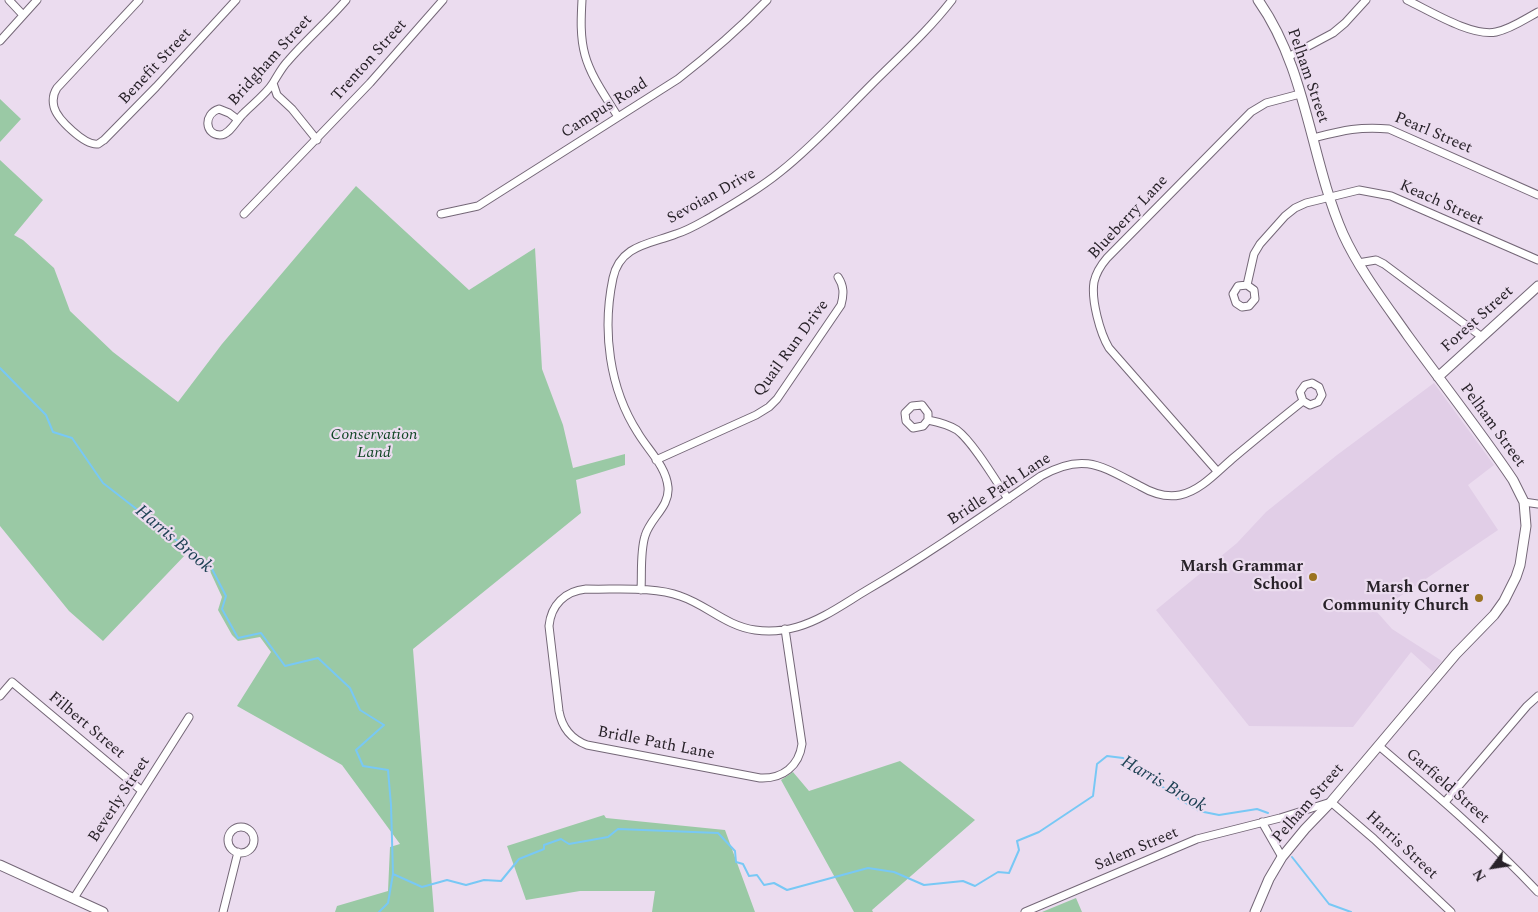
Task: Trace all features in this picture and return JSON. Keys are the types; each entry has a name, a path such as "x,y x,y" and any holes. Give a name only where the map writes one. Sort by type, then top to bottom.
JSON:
{"street":[{"path":"9,0 23,15"},
{"path":"0,41 37,0"},
{"name":"Benefit Street","path":"139,0 58,86 53,95 55,110 62,120 75,133 91,143 100,143 123,122 236,0"},
{"name":"Bridgham Street","path":"237,119 273,83 289,60 346,0"},
{"name":"Trenton Street","path":"244,214 317,140 444,0"},
{"path":"582,0 581,33 585,54 597,82 618,116"},
{"name":"Campus Road","path":"441,214 478,206 678,79 708,56 767,0"},
{"name":"Pelham Street","path":"1256,912 1269,879 1282,857 1456,654 1494,615 1504,601 1516,577 1525,538 1526,514 1524,502 1506,471 1377,293 1358,263 1343,233 1330,197 1288,57 1275,26 1258,0"},
{"path":"1288,57 1337,30 1366,0"},
{"path":"1407,0 1457,24 1479,32 1502,30 1538,12"},
{"name":"Sevoian Drive","path":"641,590 645,534 665,504 668,494 666,479 656,460 638,434 626,410 616,386 610,360 608,312 613,278 619,262 630,250 677,234 701,223 779,173 924,33 948,2"},
{"path":"273,83 277,95 292,109 317,140"},
{"name":"Blueberry Lane","path":"1217,471 1107,345 1100,330 1094,297 1095,278 1098,270 1107,258 1251,112 1266,103 1300,94"},
{"name":"Pearl Street","path":"1313,138 1350,128 1372,127 1389,129 1538,195"},
{"name":"Keach Street","path":"1247,285 1254,254 1280,220 1290,211 1301,205 1359,190 1391,196 1538,260"},
{"path":"1358,263 1376,260 1384,264 1482,337"},
{"name":"Quail Run Drive","path":"656,460 756,415 773,404 841,305 844,293 838,276"},
{"name":"Forest Street","path":"1438,377 1538,286"},
{"name":"Bridle Path Lane","path":"785,630 802,744 797,761 784,774 772,778 760,778 582,743 568,732 560,716 550,632 551,615 560,600 575,591 586,589 641,590 680,595 725,620 744,628 764,631 785,630 807,623 827,613 901,570 1047,473 1065,465 1079,462 1099,466 1146,490 1164,496 1187,493 1200,486 1302,400"},
{"path":"928,420 951,427 963,435 1008,499"},
{"path":"1524,502 1538,504"},
{"name":"Filbert Street","path":"0,696 12,682 142,791"},
{"path":"1445,802 1527,706 1538,696"},
{"name":"Beverly Street","path":"74,898 189,717"},
{"name":"Garfield Street","path":"1379,746 1445,802 1504,856 1538,892"},
{"name":"Salem Street","path":"1025,912 1197,839 1331,802"},
{"name":"Harris Street","path":"1331,802 1374,839 1451,912"},
{"path":"1262,822 1282,857"},
{"path":"223,912 238,852"},
{"path":"0,865 103,912"}],"shaded area":[{"name":"Marsh Grammar School","path":"1434,383 1494,465 1468,485 1498,530 1377,612 1392,629 1442,661 1433,672 1411,652 1353,727 1249,726 1156,610 1237,543 1266,512 1337,455"}],"green space":[{"path":"0,99 21,119 0,142"},
{"name":"Conservation Land","path":"0,160 43,200 14,235 23,240 54,268 70,311 113,352 178,402 222,344 356,186 469,290 535,248 542,369 563,425 573,468 625,454 625,465 576,480 581,513 413,649 434,912 335,912 337,906 388,891 390,847 400,844 342,765 237,706 271,652 260,637 238,641 232,635 218,610 222,597 209,569 187,553 103,641 69,611 0,526"},
{"path":"900,761 975,820 872,910 873,912 854,912 781,780 793,772 809,791"},
{"path":"604,815 606,818 725,830 755,912 652,912 655,891 580,891 526,900 507,846"},
{"path":"1076,898 1082,912 1042,912"}],"waterway":[{"name":"Harris Brook","path":"0,368 46,415 53,432 72,438 103,483 211,567 226,596 222,609 238,638 261,633 285,666 318,658 350,688 360,710 384,725 356,750 363,766 388,770 393,874 422,887 447,880 466,885 484,880 501,881 519,859 544,849 544,845 561,839 569,844 608,837 618,829 718,833 735,851 736,862 743,864 749,876 757,875 764,885 774,883 787,890 868,868 894,872 924,885 963,881 975,886 998,872 1009,873 1019,850 1017,841 1039,832 1093,796 1097,764 1107,756 1123,758 1179,799 1199,811 1219,815 1257,809 1268,813"},
{"name":"Harris Brook","path":"1292,857 1329,904 1351,912"},
{"path":"379,912 388,903 393,874"}],"place":[{"name":"Marsh Grammar School","path":"1313,577"},
{"name":"Marsh Corner Community Church","path":"1479,598"}]}
